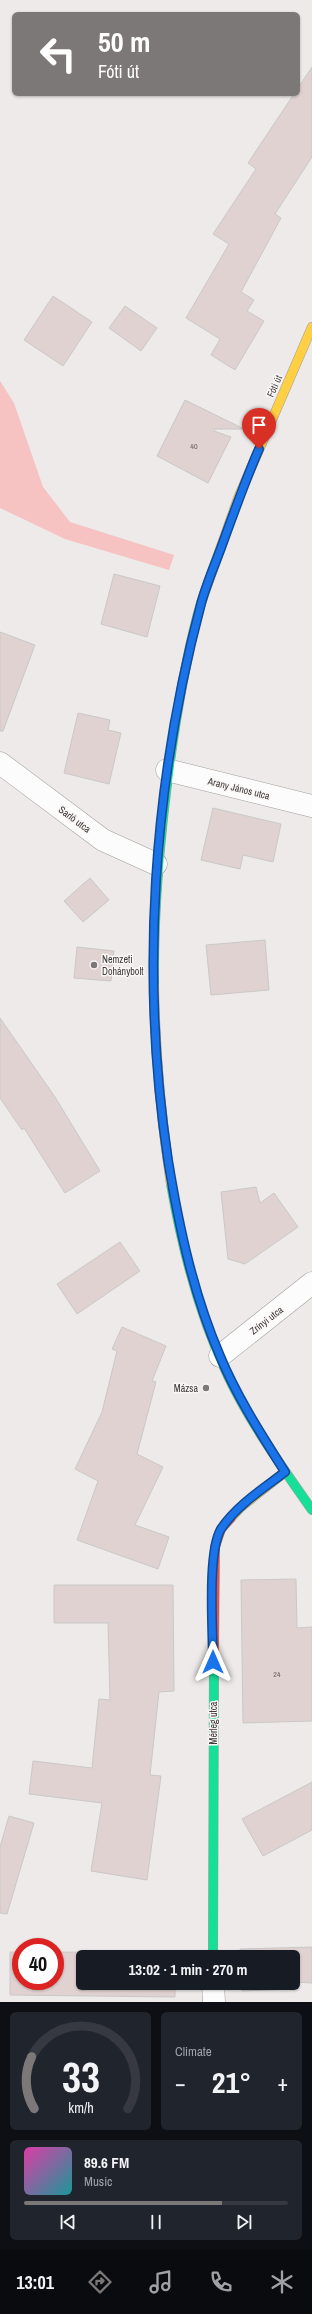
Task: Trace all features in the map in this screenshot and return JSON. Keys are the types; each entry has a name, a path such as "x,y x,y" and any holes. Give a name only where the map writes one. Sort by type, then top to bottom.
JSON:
{"main road":[{"name":"Fóti út","path":"312,327 247,476 201,601 183,680 167,770 156,864 154,955 156,1042 162,1121 180,1230 198,1296 220,1356 254,1422 285,1472 312,1510"},
{"name":"Mérleg utca","path":"213,1950 215,1547 221,1529 241,1508 285,1472"}],"street":[{"name":"Sarló utca","path":"0,763 103,840 156,864"},
{"name":"Arany János utca","path":"167,770 312,806"},
{"name":"Zrínyi utca","path":"220,1356 312,1283"},
{"path":"213,1990 214,2002"}],"shaded area":[{"path":"0,381 14,403 43,487 70,522 174,555 169,570 65,539 0,508"}],"building":[{"path":"312,67 312,157 275,214 281,218 241,292 254,300 247,311 264,321 235,370 211,355 220,339 186,318 229,244 213,234 256,169 248,163 293,96 300,96 300,85"},
{"path":"53,296 92,322 63,366 24,340"},
{"path":"125,306 157,328 141,351 109,328"},
{"path":"185,400 244,429 215,429 214,431 231,437 208,483 157,456"},
{"path":"114,574 160,586 147,637 101,624"},
{"path":"0,632 35,645 3,731 0,731"},
{"path":"78,713 110,720 108,730 121,733 109,784 64,773"},
{"path":"213,808 281,824 273,862 243,855 240,869 201,860"},
{"path":"90,878 109,900 83,922 64,901"},
{"path":"265,940 269,990 211,995 206,945"},
{"name":"Nemzeti Dohánybolt","path":"77,947 114,951 111,981 74,978"},
{"path":"0,1018 55,1097 100,1171 65,1193 24,1128 22,1130 0,1098"},
{"path":"256,1187 260,1203 274,1193 298,1227 245,1264 228,1259 221,1192"},
{"path":"120,1242 140,1271 77,1314 57,1284"},
{"path":"122,1327 166,1346 152,1381 156,1382 137,1454 163,1467 135,1525 169,1537 158,1569 77,1540 98,1481 75,1469 102,1412 117,1351 112,1349"},
{"path":"296,1579 297,1628 312,1627 312,1721 243,1723 241,1580"},
{"path":"54,1585 173,1585 174,1691 159,1692 150,1775 161,1776 147,1880 91,1871 102,1803 29,1794 33,1761 92,1768 99,1699 110,1700 108,1623 54,1623"},
{"path":"312,1782 312,1830 263,1856 242,1819"},
{"path":"9,1816 34,1823 7,1914 0,1913 0,1847"},
{"path":"312,1947 312,1983 300,1982 300,1950 240,1949"},
{"path":"10,1952 12,1952 12,1990 64,1990 64,1952 76,1952 76,1990 175,1990 175,1997 10,1995"},
{"path":"242,1990 268,1990 242,1991"}],"traffic: fast":[{"path":"154,986 156,894 165,802 173,740 188,654 201,603"},
{"path":"171,1184 186,1257 193,1282 218,1353 237,1394 257,1428 312,1510"},
{"path":"213,1950 214,1654"}],"traffic: slow":[{"path":"201,603 239,496 312,327"},
{"path":"154,986 159,1085 171,1184"},
{"path":"231,1518 241,1507 285,1472"}],"traffic: jam":[{"path":"214,1654 215,1547 221,1529 231,1518"}],"place":[{"name":"Nemzeti Dohánybolt","path":"94,965"},
{"name":"Mázsa","path":"206,1388"}],"route":[{"path":"213,1662 213,1569 215,1547 221,1529 265,1486 285,1472 236,1390 220,1356 198,1296 180,1230 162,1121 156,1042 154,955 156,864 167,770 183,680 201,601 247,476 259,449"}]}
